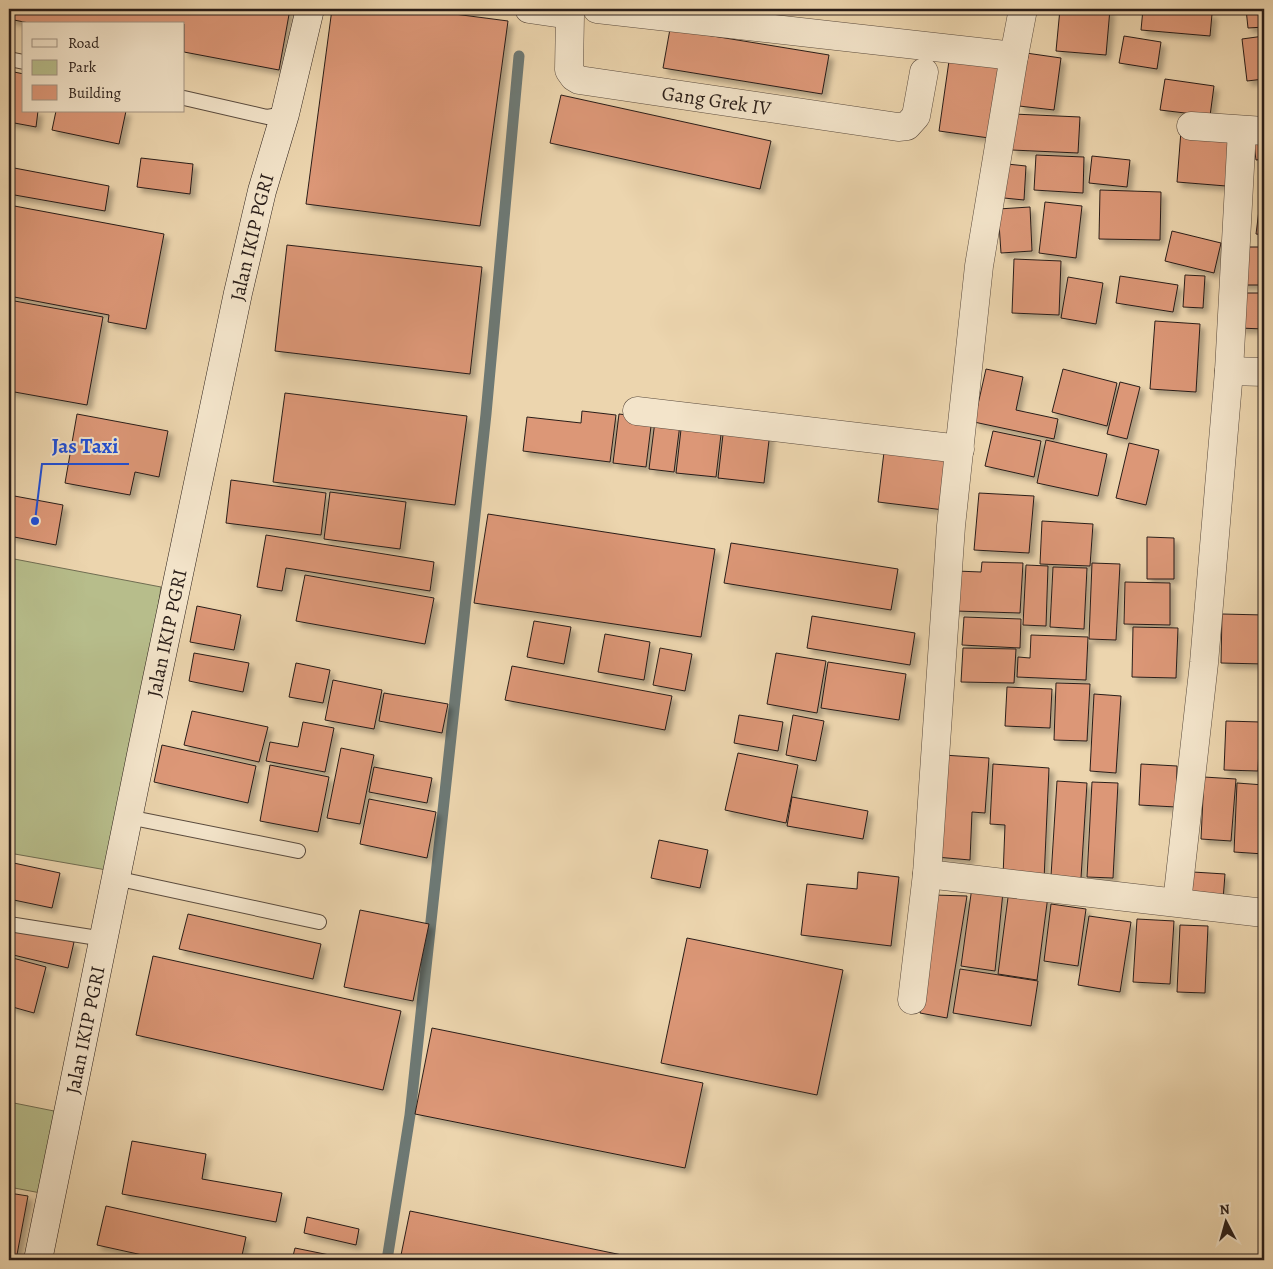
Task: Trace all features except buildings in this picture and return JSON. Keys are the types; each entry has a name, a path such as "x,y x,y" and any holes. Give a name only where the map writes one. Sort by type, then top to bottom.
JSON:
{"street":[{"name":"Jalan IKIP PGRI","path":"38,1260 115,878 236,302 262,191 286,114 310,9"},
{"name":"Gang Grek IV","path":"529,9 576,12 569,70 579,80 907,126 916,116 924,72"},
{"path":"597,9 1014,56"},
{"path":"912,1000 927,874 951,526 980,266 1023,9"},
{"path":"1177,902 1204,662 1229,371 1253,131 1191,126"},
{"path":"1229,371 1264,372"},
{"path":"637,411 960,449"},
{"path":"927,874 1264,913"}],"lane":[{"path":"9,59 22,62"},
{"path":"185,98 267,117 286,114"},
{"path":"128,817 298,851"},
{"path":"115,878 320,922"},
{"path":"9,924 104,939"}],"green space":[{"path":"9,558 161,587 128,817 118,872 9,853"},
{"path":"9,1102 64,1113 46,1194 9,1187"}],"waterway":[{"path":"387,1260 410,1115 486,414 519,56"}],"place":[{"name":"Jas Taxi","path":"35,521"}]}
